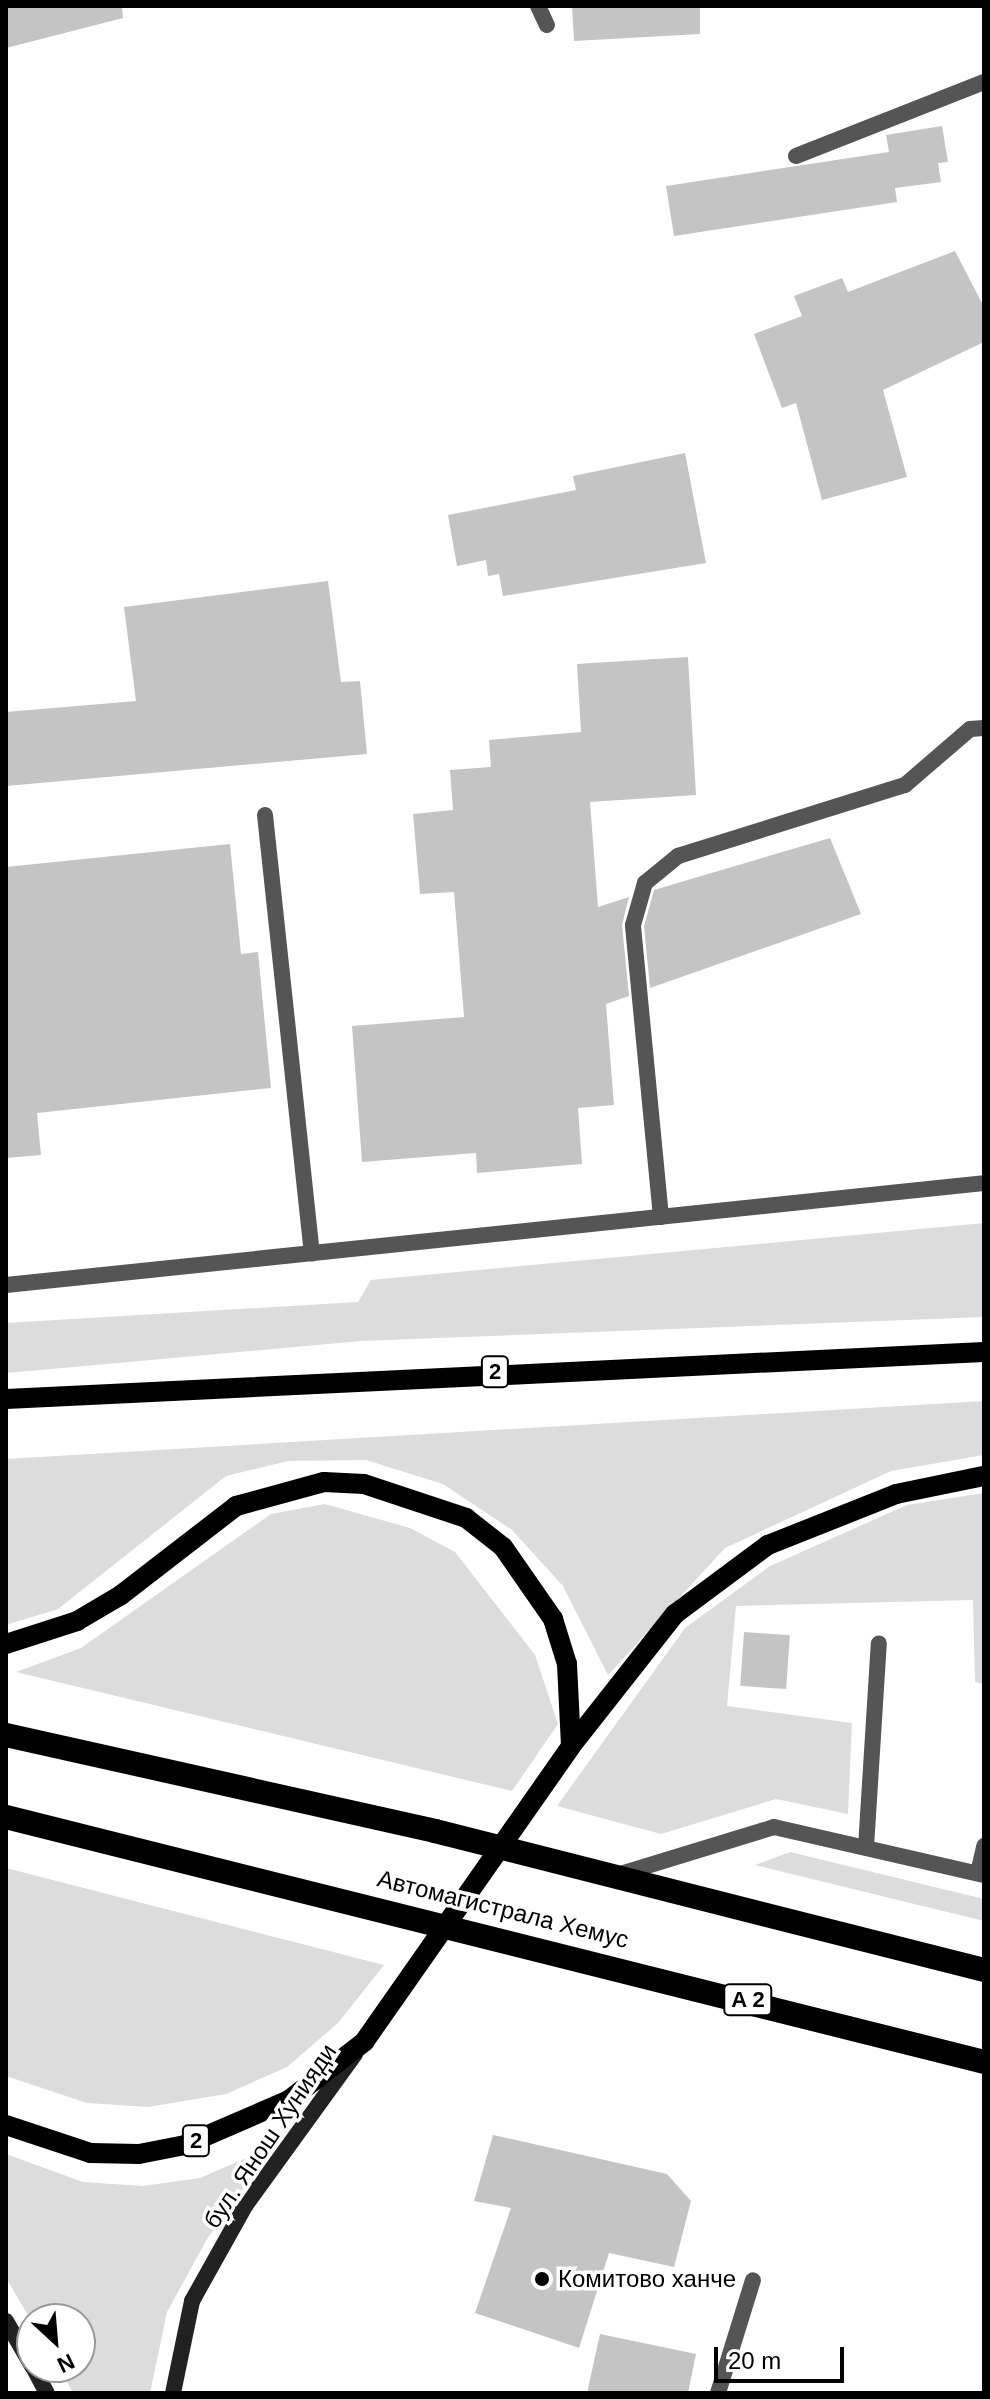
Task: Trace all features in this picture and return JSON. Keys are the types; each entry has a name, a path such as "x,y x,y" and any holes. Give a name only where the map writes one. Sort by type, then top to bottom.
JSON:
{"highway":[{"path":"6,1735 435,1831 984,1970"},
{"name":"Автомагистрала Хемус","path":"6,1817 379,1907 984,2062"}],"main road":[{"name":"2","path":"6,1399 984,1352"},
{"name":"2","path":"6,2125 90,2153 185,2145 289,2100 364,2042 571,1746 675,1614 768,1545 896,1494 984,1476"},
{"path":"6,1644 77,1621 121,1595 236,1506 324,1482 364,1484 466,1518 503,1547 553,1619 567,1664 571,1746"}],"street":[{"name":"бул. Янош Хунияди","path":"173,2393 192,2301 245,2206 364,2042"}],"lane":[{"path":"538,6 547,25"},
{"path":"796,156 984,82"},
{"path":"661,1217 633,925 645,883 678,856 905,785 970,729 984,728"},
{"path":"265,815 312,1253"},
{"path":"6,1285 984,1183"},
{"path":"866,1847 879,1643"},
{"path":"613,1876 774,1827 981,1874 984,1846"},
{"path":"718,2393 753,2280"}],"shaded area":[{"path":"984,1223 984,1317 361,1341 6,1373 6,1323 358,1302 371,1280"},
{"path":"984,1401 984,1455 891,1471 725,1548 608,1675 563,1586 512,1530 443,1484 366,1460 288,1461 226,1476 58,1609 6,1625 6,1459"},
{"path":"984,1493 984,1684 975,1682 973,1600 736,1606 727,1706 852,1723 848,1814 776,1799 661,1834 557,1806 685,1628 770,1566 907,1505"},
{"path":"325,1504 410,1528 455,1552 535,1655 558,1724 512,1791 16,1672 81,1648 271,1514"},
{"path":"790,1852 984,1899 984,1921 755,1865"},
{"path":"6,1868 384,1965 338,2023 287,2067 226,2094 148,2107 87,2103 6,2076"},
{"path":"274,2146 207,2239 167,2312 150,2393 73,2393 68,2383 96,2383 96,2303 21,2303 6,2278 6,2154 83,2182 143,2186 200,2178"}],"building":[{"path":"6,6 122,6 123,18 6,48"},
{"path":"572,6 700,6 700,34 574,41"},
{"path":"942,126 948,162 938,163 941,182 895,188 897,202 674,236 666,186 889,152 886,135"},
{"path":"955,251 984,307 984,342 883,390 907,477 822,500 796,403 782,408 754,334 802,316 794,296 842,278 848,292"},
{"path":"685,453 706,563 503,596 499,574 488,576 486,560 457,566 448,515 576,490 573,476"},
{"path":"328,581 341,682 360,681 367,754 6,786 6,712 136,701 124,607"},
{"path":"688,657 696,795 590,802 598,907 629,897 622,925 629,996 606,1004 614,1105 578,1108 582,1164 477,1173 476,1153 362,1162 352,1026 464,1017 454,892 420,894 413,814 453,810 450,770 491,767 489,740 581,732 577,664"},
{"path":"830,838 861,914 650,988 644,926 654,890"},
{"path":"230,844 241,954 258,952 271,1088 37,1113 41,1155 6,1158 6,867"},
{"path":"744,1632 790,1635 786,1689 740,1686"},
{"path":"493,2135 667,2174 691,2201 674,2267 609,2253 579,2348 475,2313 511,2208 474,2201"},
{"path":"600,2334 696,2354 688,2393 587,2393"}],"place":[{"name":"Комитово ханче","path":"542,2279"}]}
